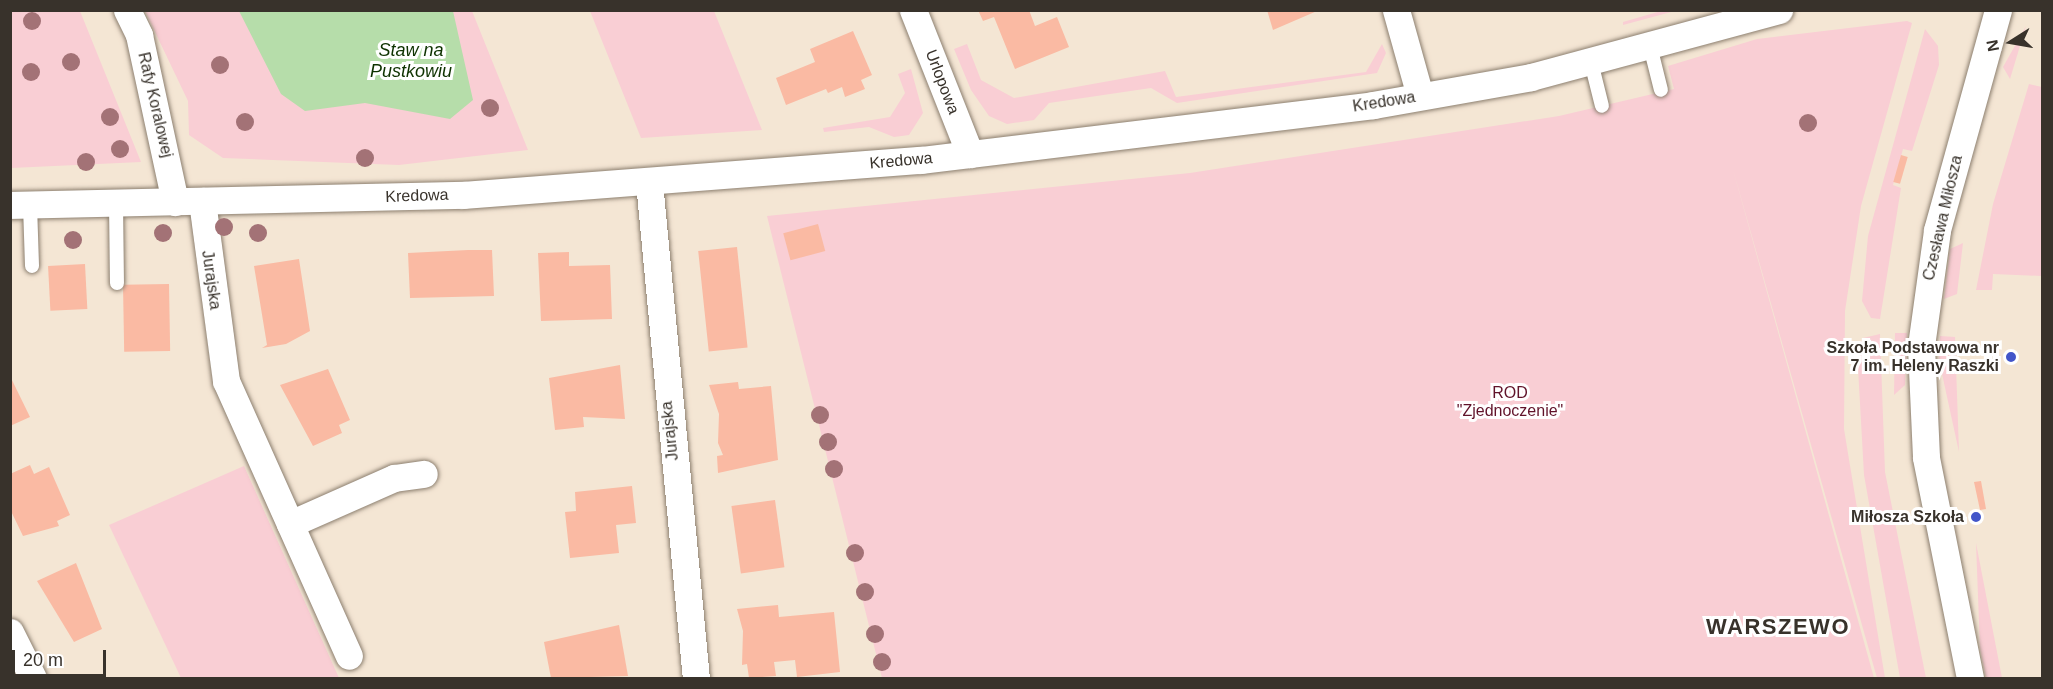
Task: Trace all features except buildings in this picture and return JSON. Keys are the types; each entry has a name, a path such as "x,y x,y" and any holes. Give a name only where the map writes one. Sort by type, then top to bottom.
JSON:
{"street":[{"name":"Rafy Koralowej","path":"127,10 139,35 176,202"},
{"name":"Urlopowa","path":"913,10 970,154"},
{"path":"1396,10 1420,96"},
{"name":"Czesława Miłosza","path":"1970,678 1926,457 1922,346 1940,214 1998,10"},
{"name":"Kredowa","path":"20,205 417,197 649,182 970,154 1420,96 1592,62 1765,12"},
{"name":"Jurajska","path":"649,182 696,678"},
{"name":"Jurajska","path":"202,201 226,381 350,656"},
{"path":"290,524 394,478 424,474"},
{"path":"10,632 33,678"}],"lane":[{"path":"1650,46 1661,90"},
{"path":"1592,62 1602,106"},
{"path":"116,203 117,283"},
{"path":"20,205 32,266"}],"green space":[{"path":"10,11 80,11 141,162 11,168"},
{"path":"145,11 472,11 528,150 399,165 223,158 189,135 188,101"},
{"path":"590,11 714,11 762,130 641,138"},
{"path":"1661,11 1675,11 1623,25 1623,22"},
{"name":"ROD \"Zjednoczenie\"","path":"1907,21 1912,23 1861,206 1845,311 1844,429 1885,678 1877,678 1732,166 1874,678 882,678 767,216 1190,173 1559,116 1674,89 1668,66 1757,39"},
{"path":"2026,26 2010,79 2003,67"},
{"path":"1925,29 1938,46 1939,65 1912,151 1903,149 1893,185 1901,188 1880,319 1871,318 1862,301 1868,236"},
{"path":"967,44 981,80 1014,98 1165,71 1176,97 1366,72 1382,44 1386,53 1377,73 1177,103 1151,88 1049,103 1034,120 1007,124 989,116 971,90 954,49"},
{"path":"911,69 923,113 909,135 894,137 869,127 824,132 823,128 890,117 905,93 898,74"},
{"path":"2029,84 2042,87 2042,276 1993,274 1992,290 1976,290 1993,204"},
{"path":"1963,243 1957,294 1944,299 1950,249"},
{"path":"1895,333 1907,333 1905,385 1894,395"},
{"path":"1880,334 1885,472 1926,678 1900,678 1864,475 1857,350 1863,338"},
{"path":"1940,336 1955,337 1959,452 1939,360"},
{"path":"244,466 339,678 181,678 109,525"},
{"path":"1976,543 2002,678 1986,678 1980,649"}],"water":[{"name":"Staw na Pustkowiu","path":"239,11 453,11 473,100 450,119 365,103 305,111 281,94"}],"place":[{"name":"Szkoła Podstawowa nr 7 im. Heleny Raszki","path":"2011,357"},
{"name":"Miłosza Szkoła","path":"1976,517"}],"district":[{"name":"WARSZEWO","path":"1778,627"}]}
